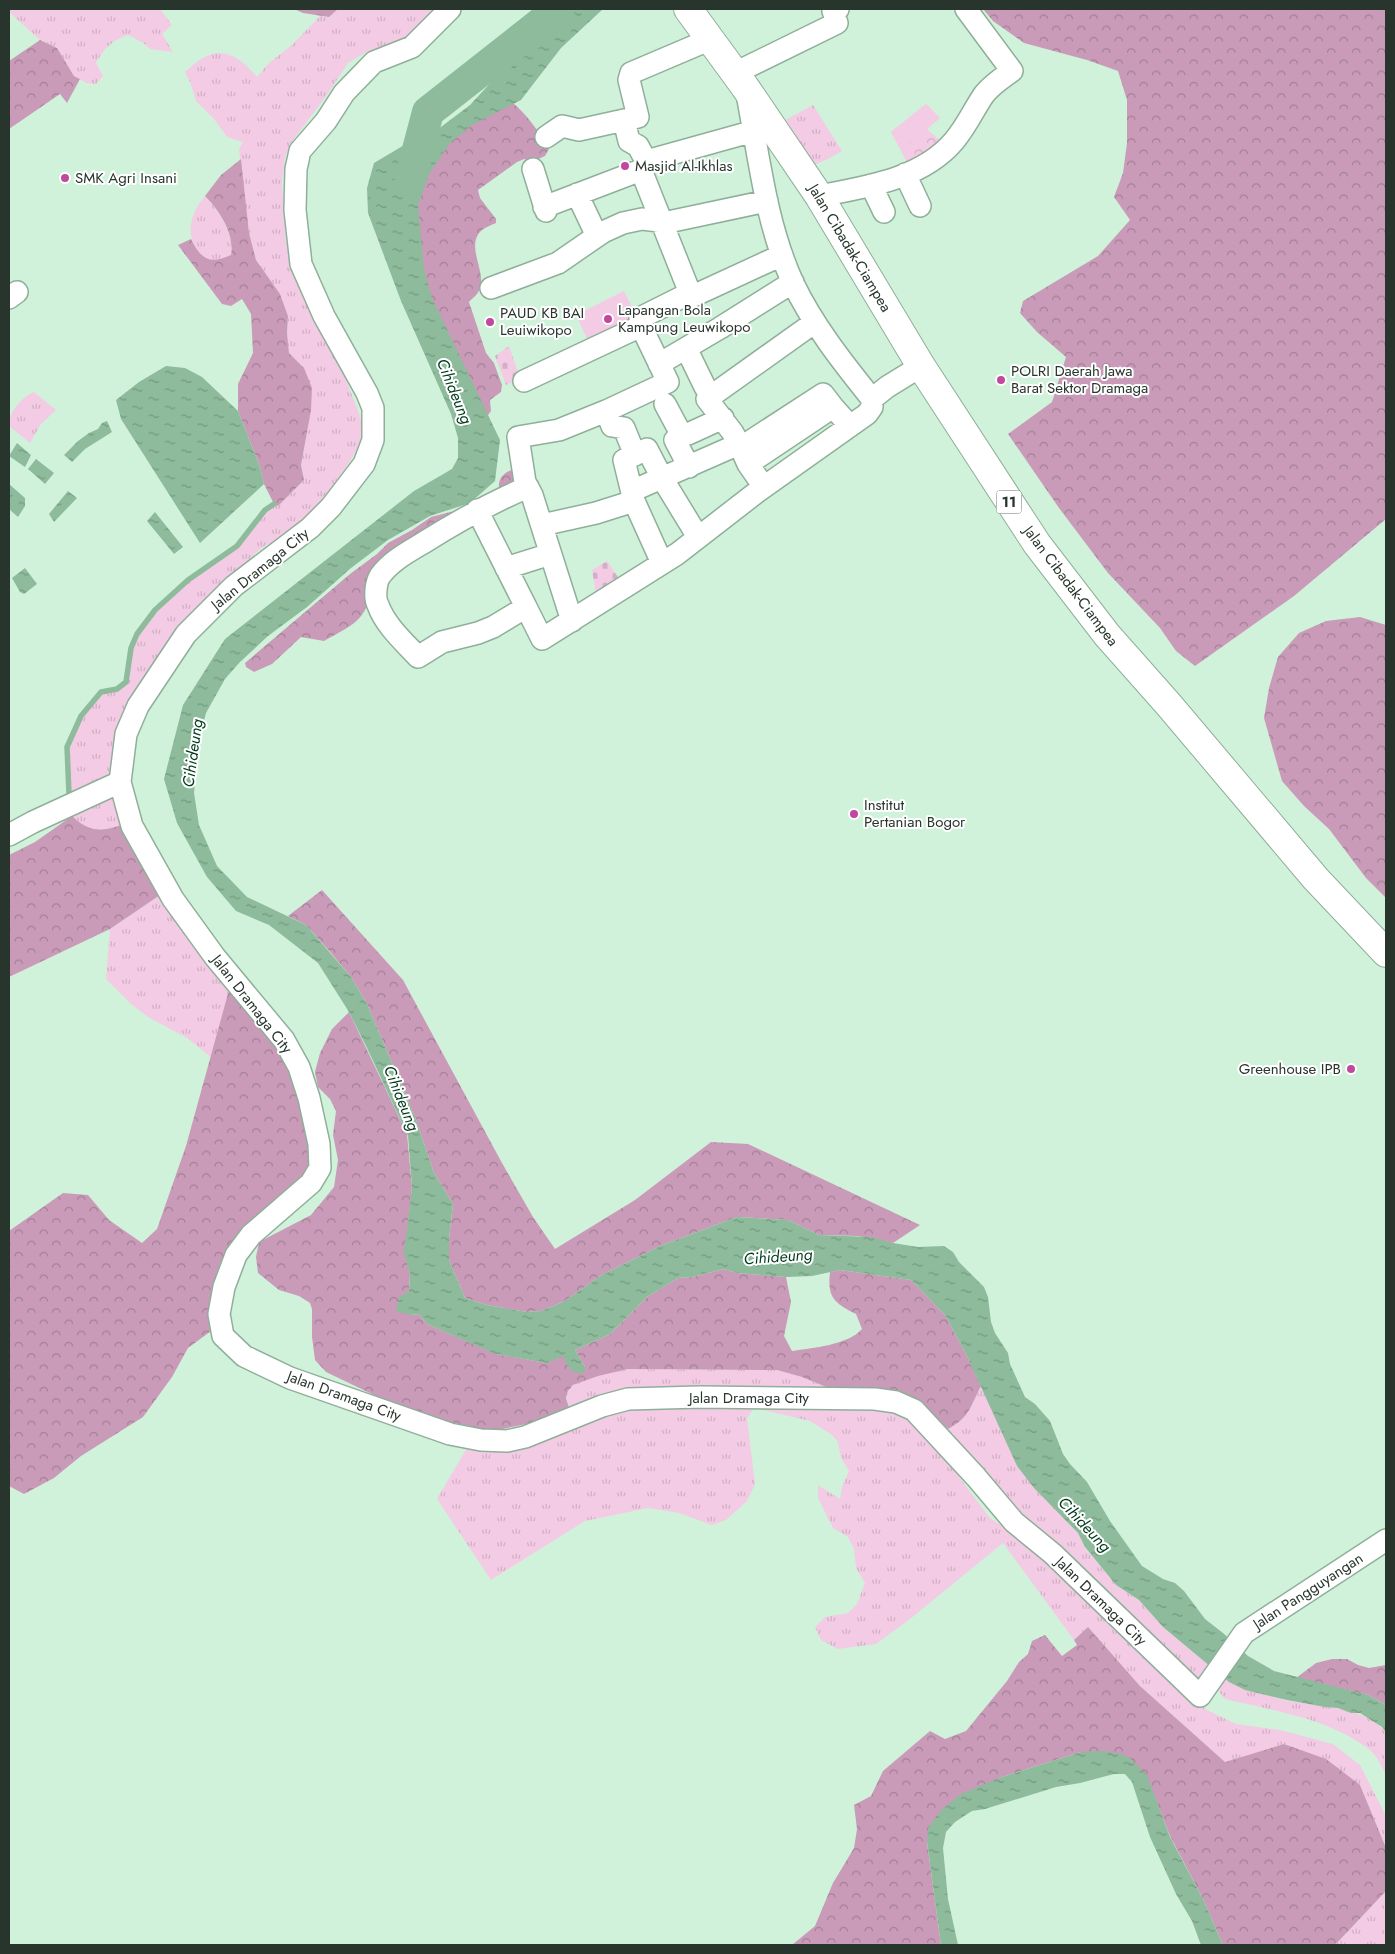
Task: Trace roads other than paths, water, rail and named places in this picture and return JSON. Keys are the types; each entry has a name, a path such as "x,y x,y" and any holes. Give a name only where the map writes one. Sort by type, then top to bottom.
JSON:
{"highway":[{"name":"Jalan Cibadak-Ciampea","path":"690,9 819,196 921,366 1037,544 1107,635 1169,705 1316,879 1386,953"}],"street":[{"name":"Jalan Dramaga City","path":"450,9 412,46 374,62 350,87 300,151 296,168 295,210 301,264 324,316 367,393 373,408 373,440 364,464 331,507 310,528 234,586 186,634 138,706 126,734 120,782 132,826 173,899 215,957 284,1040 299,1067 320,1144 320,1168 311,1183 251,1236 236,1255 224,1288 219,1314 223,1336 244,1356 290,1378 450,1434 481,1440 507,1441 524,1437 602,1406 628,1399 700,1397 875,1399 896,1402 914,1410 976,1477 1014,1522 1206,1688"},
{"path":"819,196 872,185 912,172 941,154 954,142 984,94 1012,71 966,9"},
{"path":"476,510 542,639 662,563 764,487 867,414 872,407 872,399 815,322 793,282 782,255 767,202 754,131 740,80 837,23 834,10"},
{"path":"546,137 562,126 579,130 638,116 629,80 631,73 711,39"},
{"path":"572,621 522,468 518,437 559,430 606,411 668,382 642,328 640,318 690,293 660,220 638,146 629,141 624,120"},
{"path":"533,169 545,209 643,165 754,131"},
{"path":"905,174 920,206"},
{"path":"872,185 884,212"},
{"path":"577,194 597,236"},
{"path":"491,288 558,262 597,236 623,223 642,219 668,222 767,202"},
{"path":"691,297 782,255"},
{"path":"659,364 793,282"},
{"path":"764,487 723,418 707,399 815,322"},
{"path":"524,382 629,330 642,328"},
{"path":"686,348 705,387 712,395"},
{"path":"872,399 887,387 921,366"},
{"path":"665,404 680,434"},
{"path":"542,525 596,513 633,496 662,478 689,467 743,452 834,407 850,426"},
{"path":"606,411 612,426 624,428 635,455"},
{"path":"680,434 688,434 723,418"},
{"path":"680,434 675,440 689,467"},
{"path":"662,563 633,496 624,460 647,449 662,478 698,537"},
{"path":"526,607 493,627 478,633 442,642 418,657 393,629 377,605 376,590 380,576 400,557 476,510 528,487"},
{"path":"506,568 544,556"},
{"path":"9,835 120,782"},
{"name":"Jalan Pangguyangan","path":"1206,1688 1244,1633 1386,1540"}],"water":[{"path":"562,9 603,9 561,48 521,100 472,125 450,143 429,174 418,205 424,269 432,298 500,440 495,481 470,503 430,516 388,540 351,568 307,607 268,636 225,679 206,713 198,745 194,793 199,825 217,866 247,897 306,925 351,977 367,1004 416,1120 434,1173 453,1204 449,1238 449,1260 465,1298 487,1305 527,1312 541,1311 565,1301 600,1276 660,1246 737,1217 788,1220 819,1235 871,1237 918,1247 944,1246 953,1252 959,1262 984,1287 988,1297 991,1322 995,1333 1008,1353 1010,1364 1025,1397 1035,1404 1050,1421 1063,1454 1087,1482 1110,1521 1142,1566 1163,1579 1175,1583 1184,1591 1205,1619 1248,1656 1274,1671 1368,1695 1386,1705 1386,1733 1382,1727 1360,1713 1351,1713 1338,1708 1287,1700 1245,1690 1229,1682 1163,1627 1139,1600 1116,1585 1085,1547 1078,1533 1034,1488 1017,1466 966,1354 945,1315 911,1280 840,1270 812,1276 786,1277 737,1273 724,1269 692,1277 678,1278 647,1297 610,1334 575,1350 585,1367 584,1373 570,1369 563,1356 547,1363 495,1354 427,1324 419,1314 411,1315 396,1311 399,1297 409,1291 410,1274 404,1253 412,1187 408,1136 349,1012 318,963 269,925 236,911 207,877 177,823 164,779 183,705 225,639 414,491 452,469 458,458 458,438 451,414 401,301 368,213 367,188 374,163 411,141 433,133 470,105 494,79 543,40 548,26"},
{"path":"166,366 185,368 202,377 238,411 260,467 264,484 200,543 121,419 116,400 139,382"},
{"path":"107,421 112,432 85,449 72,462 64,455 78,441"},
{"path":"17,443 31,455 25,467 9,456"},
{"path":"36,459 54,473 45,484 28,469"},
{"path":"9,484 25,498 25,506 18,517 9,509"},
{"path":"68,491 77,498 54,522 49,514"},
{"path":"155,512 183,547 174,554 147,521"},
{"path":"25,568 37,584 24,594 20,592 12,578"},
{"path":"1102,1751 1122,1754 1131,1759 1147,1775 1170,1837 1203,1899 1223,1945 1201,1945 1192,1921 1176,1894 1150,1837 1132,1782 1125,1774 1114,1774 1056,1787 985,1809 972,1811 955,1822 946,1832 943,1848 948,1899 958,1945 941,1945 927,1842 928,1828 941,1810 961,1794 999,1778 1081,1752"}],"waterway":[{"name":"Cihideung","path":"410,180 428,112 559,9"},
{"path":"69,794 67,747 81,716 101,692 117,689 126,682 131,648 137,634 155,610 188,580 237,546 265,510 274,504"}],"place":[{"name":"Masjid Al-Ikhlas","path":"625,166"},
{"name":"SMK Agri Insani","path":"65,178"},
{"name":"Lapangan Bola Kampung Leuwikopo","path":"608,319"},
{"name":"PAUD KB BAI Leuiwikopo","path":"490,322"},
{"name":"POLRI Daerah Jawa Barat Sektor Dramaga","path":"1001,380"},
{"name":"Institut Pertanian Bogor","path":"854,814"},
{"name":"Greenhouse IPB","path":"1351,1069"}]}
